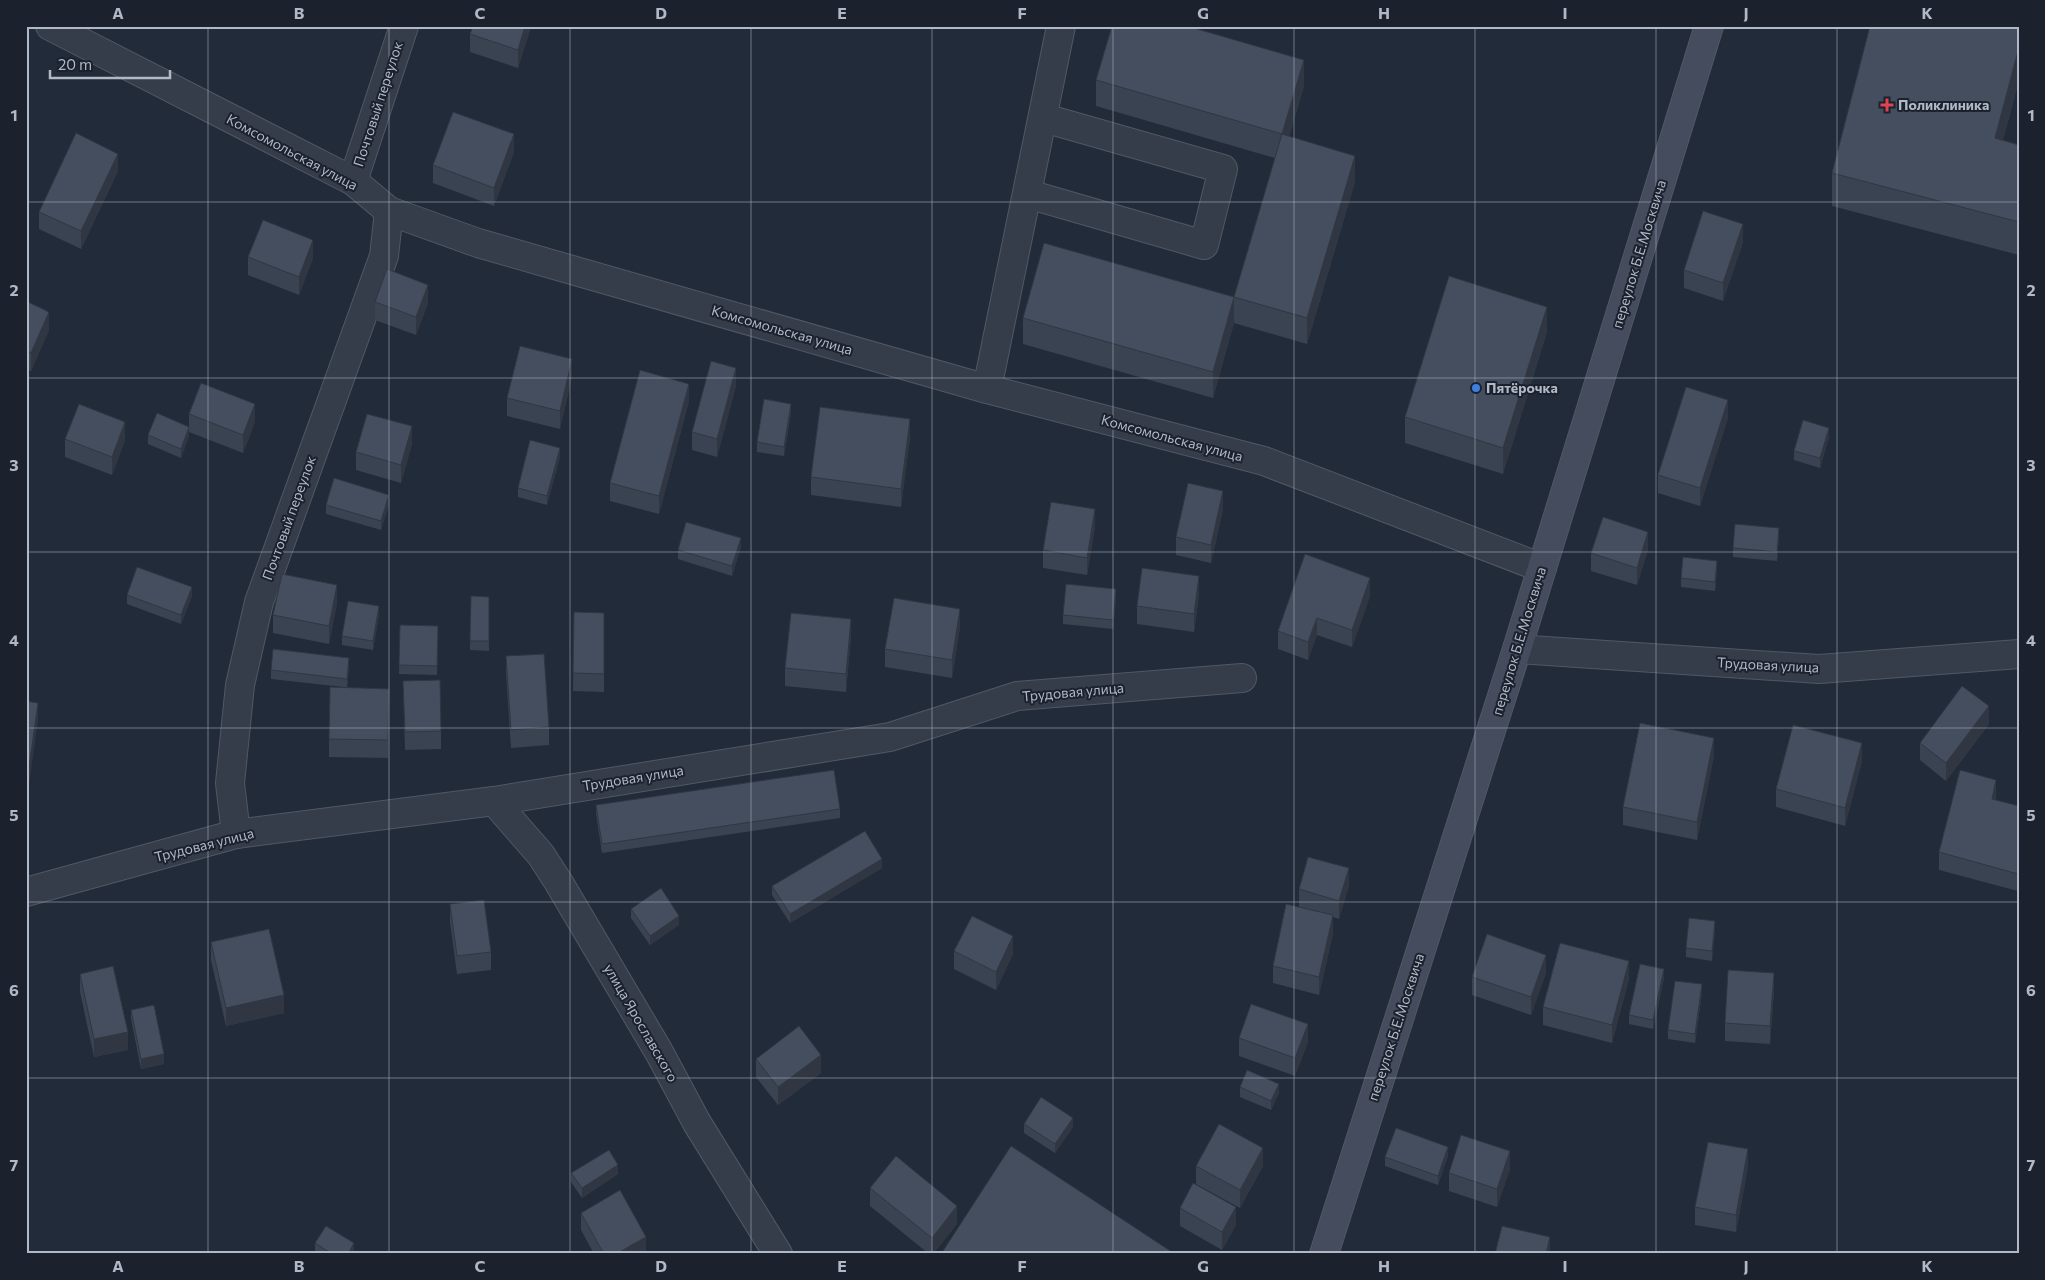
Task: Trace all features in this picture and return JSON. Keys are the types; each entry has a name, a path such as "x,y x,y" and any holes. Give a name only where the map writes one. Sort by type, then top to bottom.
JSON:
{"street":[{"name":"Комсомольская улица","path":"50,26 353,181 389,211 478,242 987,390 1264,462 1542,568"},
{"name":"Почтовый переулок","path":"353,181 404,26"},
{"path":"987,390 1044,118 1061,26"},
{"name":"переулок Б.Е.Москвича","path":"1324,1254 1517,649 1709,26"},
{"path":"1028,194 1204,245 1223,169 1044,118"},
{"name":"Почтовый переулок","path":"236,834 230,783 240,685 259,602 384,256 389,211"},
{"name":"Трудовая улица","path":"1517,649 1819,669 2019,654"},
{"name":"Трудовая улица","path":"26,892 236,834 494,801 890,737 1017,696 1242,678"},
{"name":"улица Ярославского","path":"494,801 541,855 559,883 659,1052 697,1123 778,1254"}],"building":[{"path":"473,26 525,26 518,50 470,34"},
{"path":"1112,26 1187,26 1304,60 1282,134 1096,80"},
{"path":"1870,26 2019,26 2019,51 1995,138 2019,145 2019,222 1832,173"},
{"path":"453,112 514,134 494,188 433,165"},
{"path":"76,133 118,154 81,231 39,212"},
{"path":"1282,134 1355,156 1307,318 1234,297"},
{"path":"1703,211 1743,224 1723,283 1684,270"},
{"path":"263,220 313,240 299,277 248,257"},
{"path":"1044,243 1234,297 1213,372 1023,318"},
{"path":"387,269 428,285 416,317 375,302"},
{"name":"Пятёрочка","path":"1449,276 1547,307 1503,448 1405,417"},
{"path":"26,301 49,312 31,353 26,351"},
{"path":"520,346 572,359 560,411 507,398"},
{"path":"711,361 736,368 717,439 692,432"},
{"path":"640,370 689,384 659,496 610,483"},
{"path":"201,383 255,404 243,435 189,414"},
{"path":"1686,387 1728,400 1700,488 1658,475"},
{"path":"764,399 791,404 784,447 757,442"},
{"path":"79,404 125,422 112,457 65,439"},
{"path":"820,407 910,419 901,489 811,477"},
{"path":"157,413 189,427 181,449 148,435"},
{"path":"367,414 412,426 401,465 356,452"},
{"path":"1803,420 1829,428 1820,458 1794,451"},
{"path":"530,440 560,448 547,496 518,488"},
{"path":"334,478 389,495 381,521 326,505"},
{"path":"1188,483 1223,491 1211,545 1176,537"},
{"path":"1051,502 1095,509 1087,558 1043,550"},
{"path":"1603,517 1648,532 1637,568 1591,553"},
{"path":"686,522 741,538 732,566 678,550"},
{"path":"1735,524 1779,528 1777,552 1733,548"},
{"path":"1305,554 1370,578 1352,630 1317,618 1308,642 1278,631"},
{"path":"1683,557 1717,561 1715,582 1681,578"},
{"path":"137,567 192,587 181,615 127,595"},
{"path":"1142,568 1199,576 1194,614 1137,606"},
{"path":"282,574 337,585 329,626 273,615"},
{"path":"1066,584 1116,589 1113,620 1063,615"},
{"path":"471,596 489,597 489,641 470,641"},
{"path":"894,598 960,609 952,660 885,649"},
{"path":"348,601 379,606 373,641 342,636"},
{"path":"574,612 604,613 604,674 573,673"},
{"path":"791,613 851,619 846,674 785,668"},
{"path":"400,625 438,626 437,666 399,665"},
{"path":"273,649 349,658 347,679 271,670"},
{"path":"544,654 549,727 511,730 506,656"},
{"path":"440,680 441,731 405,732 403,681"},
{"path":"1962,686 1989,706 1946,763 1920,743"},
{"path":"330,687 389,689 388,740 329,739"},
{"path":"26,701 38,703 26,790"},
{"path":"1640,723 1714,738 1697,822 1623,807"},
{"path":"1793,725 1862,743 1845,808 1776,789"},
{"path":"834,770 840,809 602,844 596,805"},
{"path":"1960,770 1996,780 1992,799 2019,806 2018,874 1939,852"},
{"path":"865,831 882,859 790,914 772,886"},
{"path":"1308,857 1349,868 1339,901 1299,889"},
{"path":"661,888 679,916 650,936 631,909"},
{"path":"484,900 491,952 457,956 450,904"},
{"path":"1286,904 1333,915 1319,977 1273,966"},
{"path":"972,916 1013,936 996,972 954,951"},
{"path":"1689,918 1715,921 1712,951 1686,948"},
{"path":"269,929 284,995 226,1008 211,942"},
{"path":"1487,934 1546,955 1531,997 1472,977"},
{"path":"1560,943 1629,961 1612,1025 1543,1007"},
{"path":"1640,964 1664,969 1653,1020 1629,1015"},
{"path":"113,966 128,1032 94,1039 80,974"},
{"path":"1728,970 1774,973 1770,1026 1725,1023"},
{"path":"1675,981 1702,984 1695,1034 1668,1030"},
{"path":"1251,1004 1308,1024 1295,1058 1239,1038"},
{"path":"154,1005 164,1054 141,1059 131,1010"},
{"path":"799,1026 821,1055 778,1087 756,1059"},
{"path":"1247,1070 1279,1084 1271,1101 1240,1087"},
{"path":"1041,1097 1073,1118 1055,1144 1024,1124"},
{"path":"1219,1124 1263,1148 1240,1190 1196,1166"},
{"path":"1396,1128 1448,1147 1438,1176 1385,1157"},
{"path":"1461,1135 1510,1151 1497,1189 1449,1173"},
{"path":"1708,1142 1748,1149 1736,1215 1695,1207"},
{"path":"1011,1146 1175,1254 941,1254"},
{"path":"609,1150 618,1165 582,1188 571,1173"},
{"path":"896,1156 957,1206 932,1238 870,1188"},
{"path":"1193,1183 1236,1207 1222,1232 1180,1208"},
{"path":"620,1190 646,1237 616,1254 604,1254 581,1213"},
{"path":"326,1226 354,1243 348,1254 332,1254 315,1243"},
{"path":"1502,1226 1550,1237 1546,1254 1495,1254"}],"place":[{"name":"Поликлиника","path":"1887,105"},
{"name":"Пятёрочка","path":"1476,388"}]}
